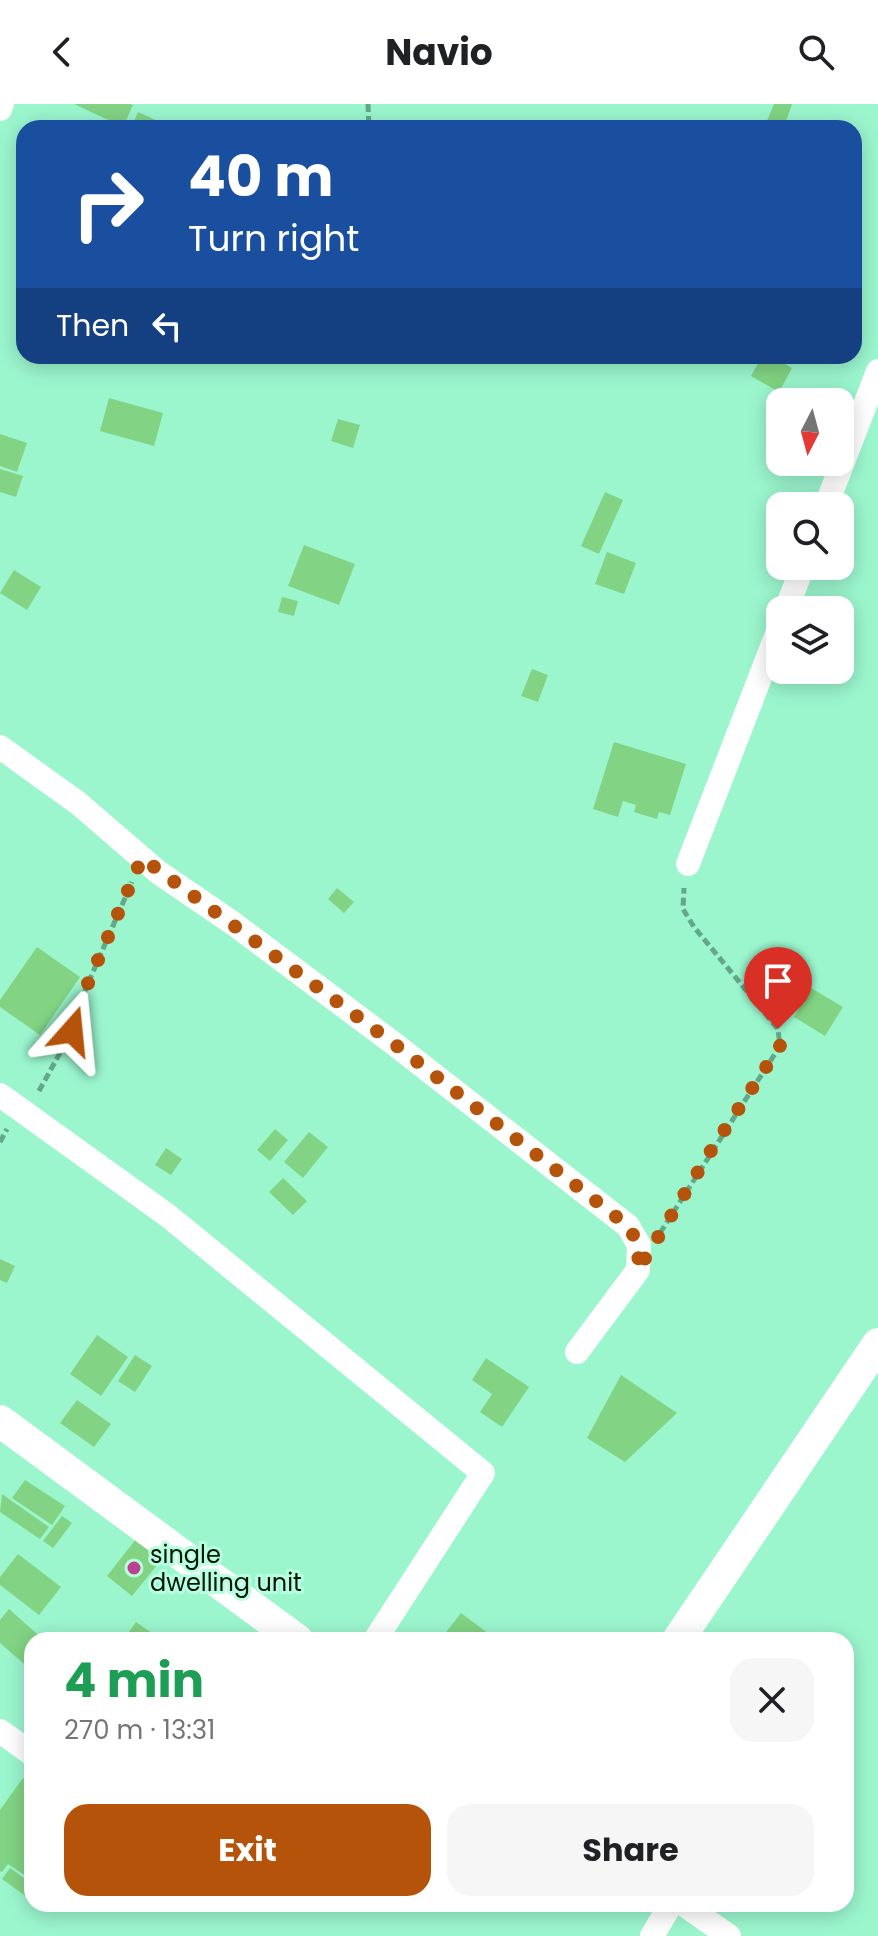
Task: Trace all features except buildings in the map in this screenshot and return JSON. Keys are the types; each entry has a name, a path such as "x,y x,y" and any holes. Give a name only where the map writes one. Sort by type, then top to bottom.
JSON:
{"street":[{"path":"831,492 878,371"},
{"path":"688,864 766,662"},
{"path":"0,747 78,803 142,858 393,1043 628,1226 639,1245 638,1270 577,1352"},
{"path":"9,1102 167,1215 483,1473 380,1632"},
{"path":"683,1632 878,1344"},
{"path":"0,1421 286,1632"},
{"path":"0,1731 24,1748"},
{"path":"652,1936 666,1912"},
{"path":"694,1912 729,1936"}],"path":[{"path":"0,1142 9,1102 41,1089 72,1031 86,988 142,858"},
{"path":"638,1270 780,1046 778,1029 694,927 683,909 688,864"}],"place":[{"name":"single dwelling unit","path":"134,1568"}],"route":[{"path":"72,1031 86,988 142,858 393,1043 628,1226 639,1245 638,1270 780,1046 778,1029"}]}
